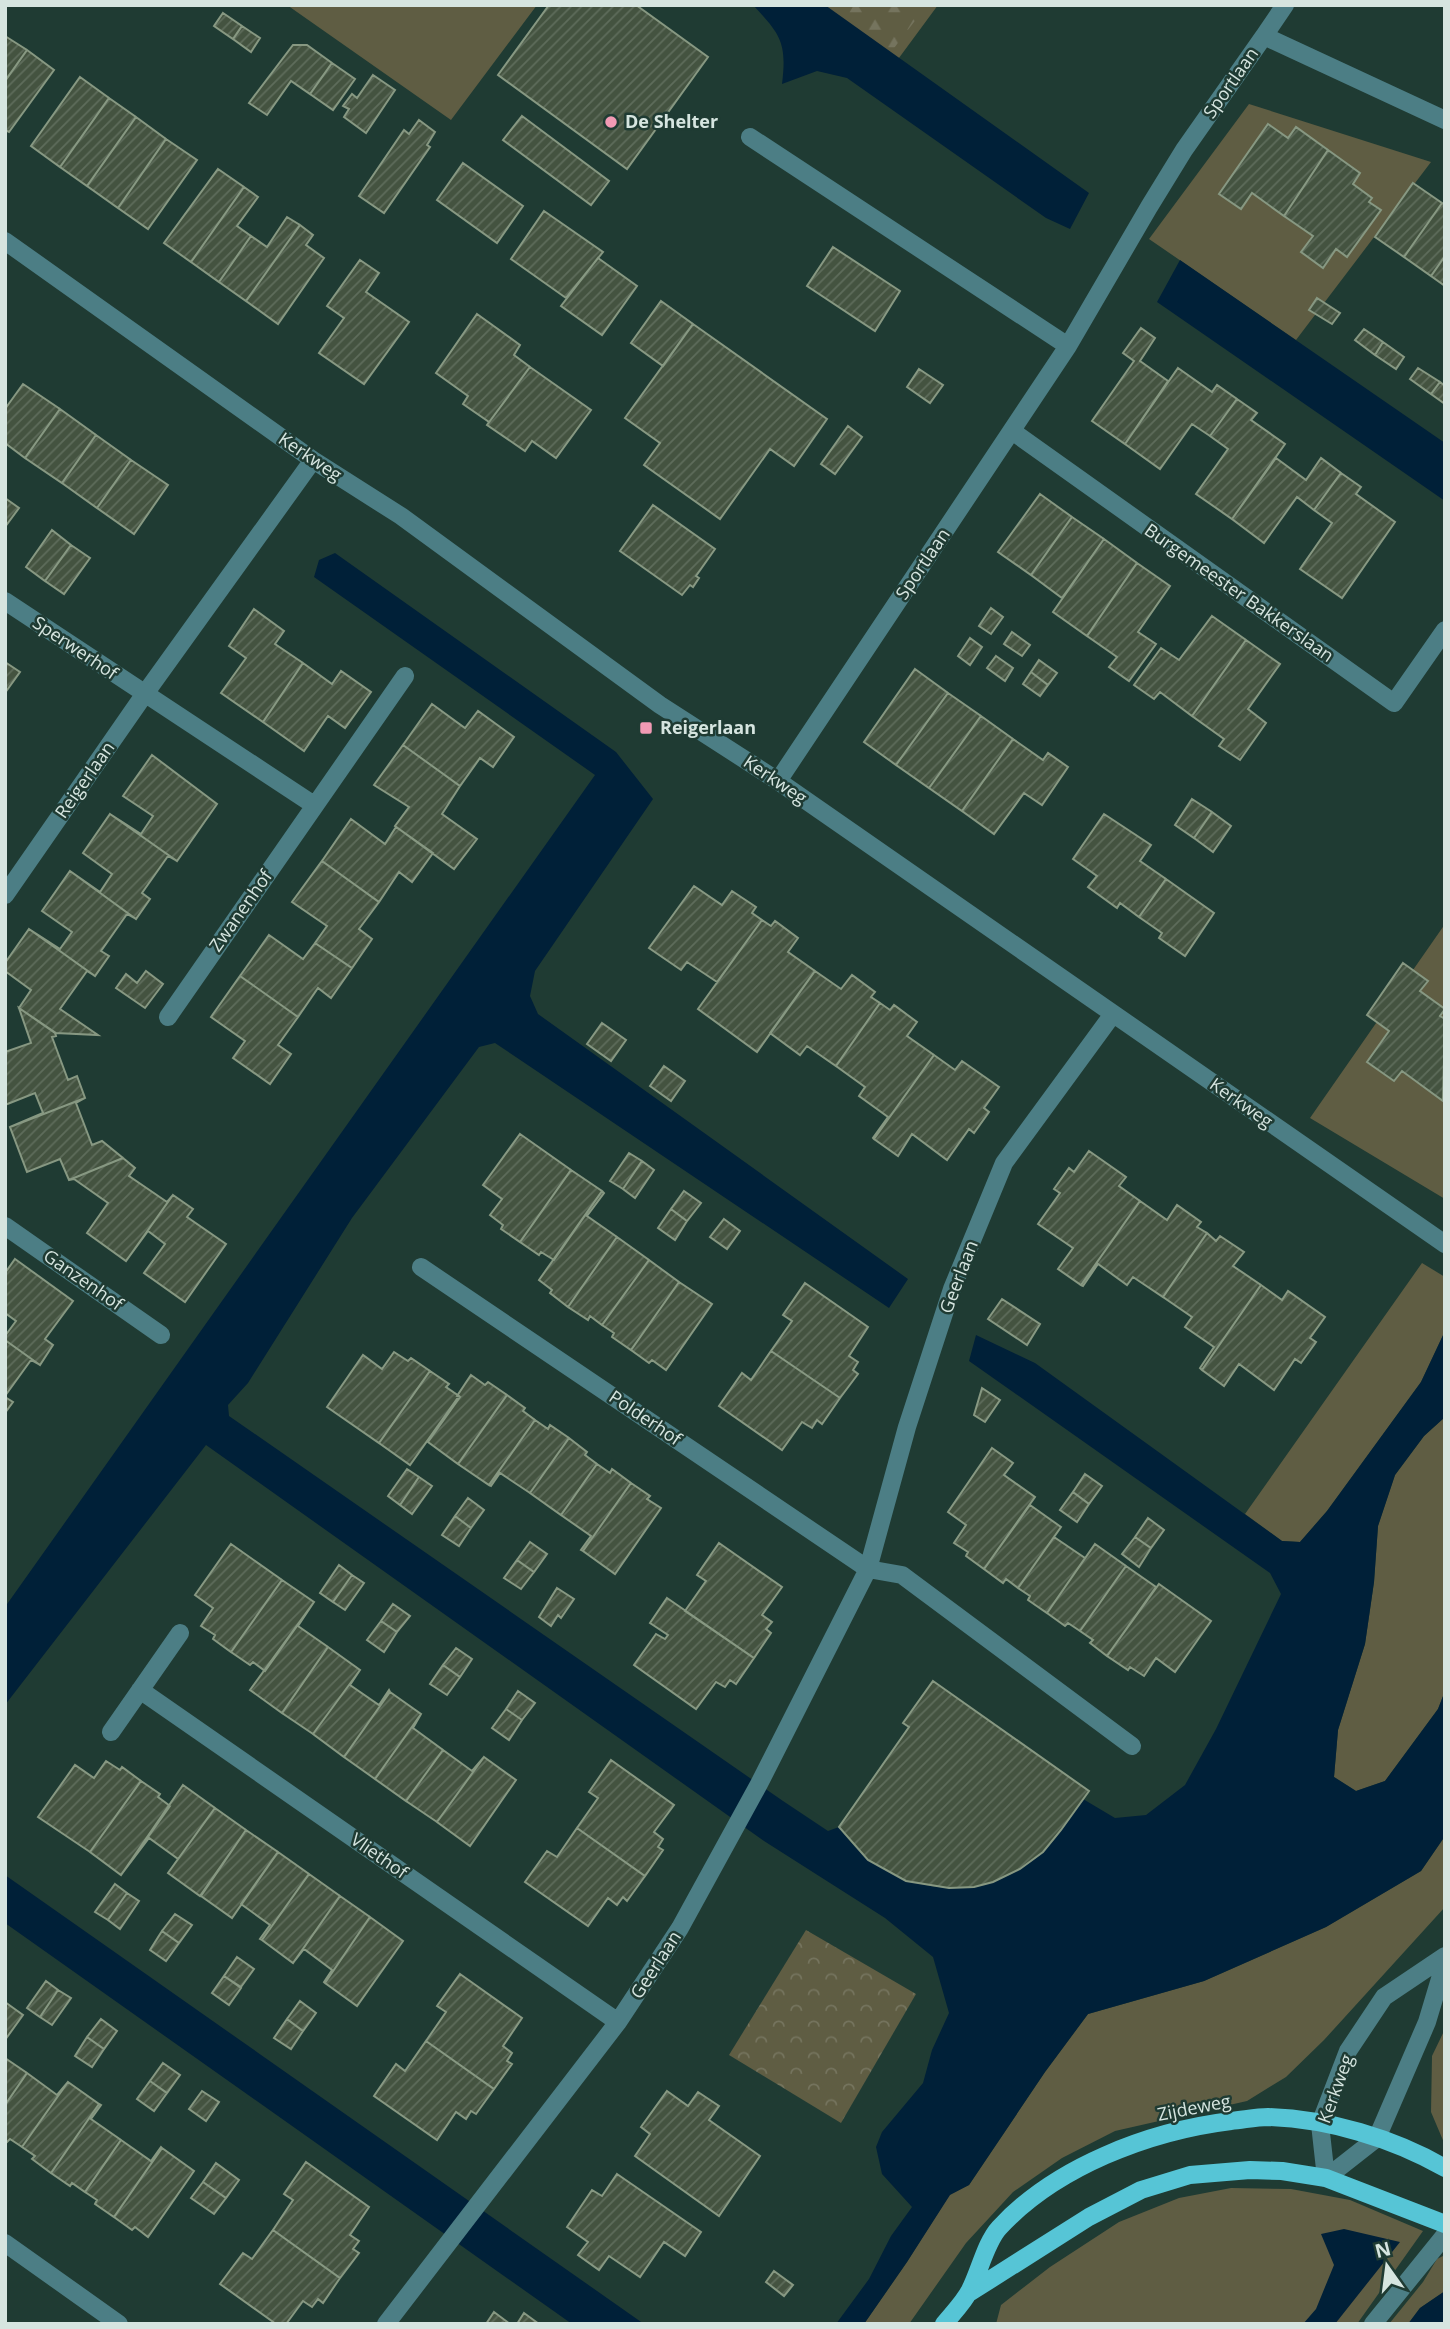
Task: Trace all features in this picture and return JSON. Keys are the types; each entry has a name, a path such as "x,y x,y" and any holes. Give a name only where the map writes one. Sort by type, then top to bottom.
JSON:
{"main road":[{"name":"Zijdeweg","path":"944,2324 969,2293 996,2231 1014,2212 1055,2181 1160,2134 1266,2117 1320,2124 1377,2138 1445,2168"},
{"name":"Zijdeweg","path":"969,2293 1089,2217 1141,2190 1190,2175 1250,2170 1282,2171 1326,2178 1445,2224"}],"street":[{"name":"Sportlaan","path":"778,781 1068,346 1184,150 1285,5"},
{"name":"Sportlaan","path":"1264,36 1445,120"},
{"path":"750,137 1068,346"},
{"name":"Kerkweg","path":"5,241 313,460 401,516 660,705 778,781 1445,1244"},
{"name":"Burgemeester Bakkerslaan","path":"1012,431 1394,703 1445,630"},
{"name":"Reigerlaan","path":"5,895 144,695 313,460"},
{"name":"Sperwerhof","path":"5,601 144,695"},
{"name":"Zwanenhof","path":"168,1017 405,676"},
{"path":"144,695 314,805"},
{"name":"Geerlaan","path":"387,2324 618,2022 680,1928 759,1784 868,1569 907,1427 948,1302 1004,1163 1113,1014"},
{"name":"Ganzenhof","path":"5,1226 161,1335"},
{"name":"Polderhof","path":"421,1267 868,1569"},
{"path":"868,1569 902,1575 1132,1746"},
{"path":"111,1732 180,1633"},
{"name":"Vliethof","path":"140,1690 618,2022"},
{"name":"Kerkweg","path":"1326,2178 1320,2124 1348,2051 1384,1997 1445,1956"},
{"path":"1326,2178 1377,2138 1427,2022 1445,1962"},
{"path":"1373,2324 1445,2235"},
{"path":"5,2243 119,2324"}],"green space":[{"path":"287,5 537,5 451,120"},
{"path":"819,5 938,5 896,62"},
{"path":"825,5 927,5 891,52"},
{"path":"1249,104 1431,162 1296,340 1149,239"},
{"path":"1445,924 1445,1199 1310,1118"},
{"path":"1422,1263 1445,1277 1445,1331 1421,1382 1327,1511 1300,1542 1282,1541 1245,1514"},
{"path":"1445,1417 1445,1691 1438,1709 1385,1781 1356,1791 1334,1777 1338,1730 1365,1644 1374,1582 1378,1526 1395,1475 1424,1436"},
{"path":"1445,1836 1445,1907 1324,2040 1286,2077 1247,2101 1115,2131 1062,2158 1013,2192 966,2243 909,2324 864,2324 950,2194 969,2185 1045,2072 1088,2014 1204,1981 1326,1927 1421,1871"},
{"path":"806,1930 916,1994 841,2123 729,2055"},
{"path":"1445,2029 1445,2145 1431,2112 1432,2056"},
{"path":"1231,2188 1291,2189 1350,2200 1423,2231 1357,2324 996,2324 1001,2305 1050,2267 1119,2222 1179,2198"},
{"path":"1445,2255 1445,2291 1420,2308 1408,2324 1389,2324 1423,2282 1437,2259"}],"water":[{"path":"753,5 825,5 1089,193 1070,229 1046,218 847,78 817,71 782,84 784,59 780,40"},
{"path":"1180,260 1445,443 1445,501 1157,302"},
{"path":"335,553 616,752 653,799 535,971 530,996 538,1014 908,1279 889,1308 495,1043 479,1047 352,1218 248,1383 228,1405 229,1416 783,1801 828,1831 839,1827 857,1849 879,1866 928,1886 955,1888 982,1885 1008,1876 1032,1861 1054,1840 1083,1799 1115,1818 1146,1815 1185,1785 1216,1729 1281,1594 1270,1573 969,1361 976,1335 1035,1363 1282,1541 1300,1542 1327,1511 1421,1382 1445,1331 1445,1417 1424,1436 1395,1475 1378,1526 1374,1582 1365,1644 1338,1730 1334,1777 1356,1791 1385,1781 1438,1709 1445,1691 1445,1836 1421,1871 1326,1927 1204,1981 1088,2014 1045,2072 969,2185 950,2195 864,2324 836,2324 869,2279 891,2236 912,2207 882,2174 876,2147 882,2132 923,2083 932,2050 949,2013 933,1957 885,1918 764,1841 206,1445 5,1705 5,1607 595,775 314,577 319,560"},
{"path":"5,1875 644,2324 572,2324 5,1923"},
{"path":"1344,2229 1400,2242 1335,2324 1303,2324 1316,2309 1334,2265 1321,2234"},
{"path":"1445,2291 1445,2324 1408,2324 1420,2308"}],"building":[{"name":"De Shelter","path":"549,5 636,5 708,57 627,169 498,75"},
{"path":"223,13 242,26 233,39 214,26"},
{"path":"242,26 260,38 251,52 233,39"},
{"path":"5,36 27,50 5,81"},
{"path":"293,45 307,45 332,63 310,94 291,81 267,115 249,103"},
{"path":"27,50 54,70 9,132 5,130 5,81"},
{"path":"332,63 355,79 333,110 310,94"},
{"path":"373,75 395,90 366,133 344,117 349,109 343,106 352,94 357,98"},
{"path":"80,77 109,98 60,167 31,146"},
{"path":"109,98 136,117 87,186 60,167"},
{"path":"522,116 609,181 591,205 503,140"},
{"path":"136,117 166,139 118,208 87,186"},
{"path":"419,120 435,132 427,145 430,147 384,213 359,196 404,130 409,134"},
{"path":"1268,124 1288,138 1296,127 1328,150 1284,216 1252,193 1241,209 1219,194"},
{"path":"166,139 197,160 148,229 118,208"},
{"path":"1328,150 1360,173 1353,184 1372,198 1369,202 1381,210 1347,257 1336,249 1323,268 1301,252 1313,236 1284,216"},
{"path":"463,163 523,206 497,243 437,200"},
{"path":"218,169 244,187 191,262 164,243"},
{"path":"1413,183 1442,203 1404,257 1375,237"},
{"path":"244,187 258,197 237,226 251,236 219,282 191,262"},
{"path":"1442,203 1445,205 1445,256 1431,276 1404,257"},
{"path":"544,211 603,252 566,298 511,259"},
{"path":"287,217 300,225 246,301 219,282 251,236 267,247"},
{"path":"300,225 313,235 306,245 324,258 278,324 246,301"},
{"path":"833,247 900,291 875,331 807,286"},
{"path":"1445,256 1445,286 1431,276"},
{"path":"598,258 637,286 602,335 561,306"},
{"path":"360,260 379,273 366,292 409,322 364,384 319,353 344,318 327,306"},
{"path":"1317,298 1340,313 1332,324 1309,310"},
{"path":"661,301 693,324 663,366 631,343"},
{"path":"477,314 520,345 514,355 530,367 487,425 489,422 463,404 468,396 436,373"},
{"path":"693,324 827,419 794,466 770,449 720,519 644,465 660,443 625,418"},
{"path":"1141,328 1155,338 1140,361 1168,381 1125,444 1092,421 1134,361 1123,353"},
{"path":"1364,329 1383,342 1375,355 1355,340"},
{"path":"1383,342 1404,357 1396,369 1375,355"},
{"path":"530,367 591,410 556,458 532,441 525,451 487,425"},
{"path":"1178,368 1212,392 1217,385 1237,399 1210,436 1192,424 1160,469 1125,444"},
{"path":"1418,368 1440,382 1431,394 1410,379"},
{"path":"919,369 943,385 930,403 907,387"},
{"path":"1440,382 1445,386 1445,404 1431,394"},
{"path":"23,384 60,409 25,458 5,443 5,409"},
{"path":"1237,399 1257,413 1251,420 1285,444 1232,519 1196,494 1228,449 1210,436"},
{"path":"60,409 96,435 62,483 25,458"},
{"path":"848,426 862,437 835,474 821,464"},
{"path":"96,435 131,460 97,508 62,483"},
{"path":"1276,458 1306,480 1321,458 1341,473 1314,510 1297,497 1264,543 1232,519"},
{"path":"131,460 168,485 134,534 97,508"},
{"path":"1341,473 1361,487 1356,494 1395,522 1342,598 1300,569 1332,523 1314,510"},
{"path":"1040,494 1072,517 1031,575 998,552"},
{"path":"5,498 19,508 5,527"},
{"path":"653,505 715,549 696,576 699,578 693,587 690,585 682,595 620,551"},
{"path":"1072,517 1104,539 1062,598 1031,575"},
{"path":"52,530 71,545 45,581 26,567"},
{"path":"1104,539 1137,563 1087,636 1053,612"},
{"path":"71,545 90,558 64,594 45,581"},
{"path":"1137,563 1170,586 1138,632 1156,644 1129,681 1109,667 1117,657 1087,636"},
{"path":"991,608 1003,617 991,634 979,626"},
{"path":"254,609 284,631 275,644 303,663 263,722 221,693 246,658 229,646"},
{"path":"1212,616 1246,640 1192,716 1160,692 1154,699 1134,685 1161,648 1179,660"},
{"path":"1012,632 1030,645 1022,656 1004,644"},
{"path":"970,638 982,647 970,665 958,656"},
{"path":"1246,640 1280,664 1248,709 1266,723 1240,760 1219,746 1224,739 1192,716"},
{"path":"996,656 1013,668 1005,681 987,668"},
{"path":"1039,660 1057,673 1048,685 1031,672"},
{"path":"5,662 20,672 5,693"},
{"path":"303,663 332,684 341,671 371,692 345,728 328,716 304,751 263,722"},
{"path":"915,669 948,693 896,765 864,742"},
{"path":"1031,672 1048,685 1040,696 1023,684"},
{"path":"948,693 981,716 929,788 896,765"},
{"path":"432,704 465,728 478,711 514,737 493,767 480,758 460,786 403,745"},
{"path":"981,716 1013,739 962,811 929,788"},
{"path":"1013,739 1043,760 1048,753 1068,767 1042,805 1024,793 994,834 962,811"},
{"path":"403,745 460,786 442,814 477,839 454,869 395,826 409,807 374,785"},
{"path":"152,755 217,804 177,861 110,814 141,834 153,816 123,796"},
{"path":"1192,799 1212,812 1194,838 1175,825"},
{"path":"1212,812 1231,826 1213,852 1194,838"},
{"path":"110,814 177,861 168,856 142,893 150,899 136,919 70,871 100,892 112,874 83,853"},
{"path":"1104,814 1151,845 1140,861 1166,879 1139,917 1120,903 1117,908 1088,887 1097,876 1073,859"},
{"path":"351,819 385,844 396,827 433,853 412,882 399,872 379,902 322,861"},
{"path":"322,861 379,902 359,929 372,939 352,968 315,943 327,926 292,902"},
{"path":"70,871 136,919 127,914 101,951 109,956 95,976 29,929 60,949 72,932 42,911"},
{"path":"1166,879 1214,913 1185,956 1159,938 1162,933 1139,917"},
{"path":"694,886 722,905 732,891 756,907 752,913 762,920 717,982 687,962 681,970 649,948"},
{"path":"762,920 771,926 775,921 798,938 788,952 815,971 757,1052 698,1009"},
{"path":"29,929 95,976 87,971 60,1009 98,1035 56,1033 19,1008 31,990 5,971 5,963"},
{"path":"269,935 303,959 315,943 352,968 331,998 318,988 298,1017 240,976"},
{"path":"1403,963 1428,981 1420,991 1445,1009 1440,1016 1445,1019 1443,1101 1402,1071 1394,1081 1367,1062 1389,1031 1367,1015"},
{"path":"146,971 163,984 145,1008 116,988 126,974 137,983"},
{"path":"815,971 841,989 852,975 875,992 871,997 880,1003 836,1066 807,1046 800,1055 770,1033"},
{"path":"240,976 298,1017 278,1045 291,1054 270,1084 233,1058 245,1041 211,1017"},
{"path":"880,1003 890,1010 894,1005 917,1022 907,1036 934,1055 874,1139 888,1117 859,1096 865,1087 836,1066"},
{"path":"19,1008 55,1033 56,1036 52,1037 68,1080 77,1076 85,1098 10,1127 43,1113 35,1093 5,1105 5,1052 31,1043"},
{"path":"602,1023 626,1040 611,1061 587,1044"},
{"path":"934,1055 955,1070 962,1061 999,1087 984,1108 989,1112 974,1133 969,1129 947,1160 912,1134 898,1156 874,1139"},
{"path":"664,1066 685,1081 671,1101 650,1086"},
{"path":"85,1098 76,1103 92,1145 102,1141 123,1158 69,1180 60,1159 27,1172 10,1127"},
{"path":"520,1134 571,1170 520,1242 501,1229 503,1225 490,1215 502,1199 483,1185"},
{"path":"1089,1151 1126,1177 1119,1186 1140,1201 1081,1285 1058,1269 1073,1248 1038,1224 1060,1193 1054,1189 1069,1168 1074,1172"},
{"path":"629,1153 642,1161 623,1189 610,1181"},
{"path":"123,1158 135,1168 129,1176 167,1202 173,1195 126,1261 87,1233 108,1203 74,1179 69,1180"},
{"path":"642,1161 654,1170 635,1198 623,1189"},
{"path":"571,1170 602,1191 554,1260 541,1252 539,1255 520,1242"},
{"path":"602,1191 604,1193 587,1216 617,1237 568,1307 539,1280"},
{"path":"684,1191 701,1203 687,1221 671,1209"},
{"path":"173,1195 193,1209 187,1217 226,1244 185,1302 144,1273 165,1244 148,1231 126,1261"},
{"path":"1140,1201 1167,1220 1177,1205 1201,1222 1197,1227 1207,1233 1163,1297 1133,1277 1127,1285 1098,1264 1083,1286 1081,1285"},
{"path":"671,1209 687,1221 675,1240 658,1228"},
{"path":"724,1219 740,1231 727,1249 710,1237"},
{"path":"1207,1233 1216,1241 1220,1236 1244,1252 1233,1266 1261,1285 1202,1370 1200,1368 1214,1347 1185,1327 1192,1317 1163,1297"},
{"path":"617,1237 649,1260 602,1325 590,1316 588,1320 568,1307"},
{"path":"15,1259 73,1301 45,1339 53,1345 40,1365 5,1340 16,1321 5,1313 5,1273"},
{"path":"649,1260 679,1282 631,1350 612,1337 614,1333 602,1325"},
{"path":"679,1282 712,1304 666,1370 652,1360 649,1363 631,1350"},
{"path":"805,1283 868,1327 849,1356 858,1362 853,1370 858,1374 840,1398 771,1351 792,1321 783,1315"},
{"path":"1261,1285 1282,1300 1288,1291 1325,1317 1310,1338 1316,1342 1301,1363 1295,1359 1274,1390 1239,1364 1224,1386 1202,1370"},
{"path":"1002,1299 1040,1324 1027,1345 988,1319"},
{"path":"5,1340 40,1365 31,1360 5,1396"},
{"path":"771,1351 840,1398 822,1424 817,1420 812,1428 802,1422 782,1450 719,1406 742,1373 751,1380"},
{"path":"394,1352 408,1361 411,1358 430,1371 379,1443 327,1407 363,1355 382,1369"},
{"path":"430,1371 449,1384 446,1387 459,1396 410,1465 379,1443"},
{"path":"471,1375 485,1385 488,1382 507,1395 458,1464 428,1442 460,1397 457,1396"},
{"path":"982,1388 1000,1400 985,1422 974,1415"},
{"path":"507,1395 525,1408 523,1411 535,1420 489,1485 458,1464"},
{"path":"5,1397 13,1402 5,1413"},
{"path":"535,1420 548,1429 550,1425 569,1438 530,1493 500,1473 491,1486 489,1485"},
{"path":"569,1438 597,1464 561,1515 530,1493"},
{"path":"992,1448 1013,1463 1004,1475 1035,1497 984,1569 966,1556 968,1552 954,1543 966,1525 948,1512"},
{"path":"597,1464 610,1473 612,1469 631,1483 583,1551 581,1550 591,1536 561,1515"},
{"path":"407,1469 419,1477 400,1505 388,1496"},
{"path":"1085,1474 1102,1486 1089,1504 1073,1492"},
{"path":"419,1477 432,1486 412,1514 400,1505"},
{"path":"631,1483 650,1496 647,1499 661,1508 615,1574 583,1551"},
{"path":"1073,1492 1089,1504 1077,1522 1060,1510"},
{"path":"468,1498 484,1510 471,1528 455,1516"},
{"path":"1030,1505 1061,1527 1018,1588 1006,1579 1003,1583 984,1569"},
{"path":"455,1516 471,1528 459,1546 442,1535"},
{"path":"1148,1518 1164,1530 1151,1548 1135,1537"},
{"path":"1054,1537 1085,1558 1047,1613 1028,1600 1030,1596 1018,1588"},
{"path":"1135,1537 1151,1548 1139,1567 1122,1554"},
{"path":"530,1542 547,1554 534,1572 517,1560"},
{"path":"719,1543 782,1587 762,1615 772,1622 766,1629 771,1633 754,1658 685,1611 706,1581 697,1575"},
{"path":"231,1544 282,1580 231,1652 213,1639 215,1635 201,1626 213,1608 195,1595"},
{"path":"1095,1544 1126,1566 1080,1631 1068,1623 1065,1626 1047,1613"},
{"path":"517,1560 534,1572 521,1589 504,1578"},
{"path":"339,1565 352,1575 333,1602 320,1593"},
{"path":"1126,1566 1156,1587 1107,1656 1090,1643 1093,1640 1080,1631"},
{"path":"352,1575 364,1583 345,1610 333,1602"},
{"path":"282,1580 314,1602 265,1671 231,1652"},
{"path":"1159,1584 1211,1621 1175,1672 1156,1658 1144,1676 1130,1667 1128,1670 1107,1656"},
{"path":"557,1588 574,1599 561,1618 558,1615 551,1626 539,1617"},
{"path":"667,1598 754,1658 736,1684 730,1680 725,1687 716,1682 696,1709 634,1665 656,1634 665,1639 668,1635 650,1623"},
{"path":"314,1602 298,1626 328,1647 282,1713 250,1690"},
{"path":"393,1604 410,1616 397,1632 381,1621"},
{"path":"381,1621 397,1632 384,1652 367,1640"},
{"path":"328,1647 360,1670 313,1734 282,1713"},
{"path":"456,1648 472,1659 460,1677 443,1665"},
{"path":"443,1665 460,1677 447,1695 430,1684"},
{"path":"360,1670 350,1685 379,1705 389,1690 390,1692 344,1757 313,1734"},
{"path":"933,1681 1089,1791 1043,1852 1020,1869 993,1882 974,1887 949,1888 906,1881 868,1860 839,1827 909,1727 903,1723"},
{"path":"518,1691 535,1703 522,1720 506,1709"},
{"path":"390,1692 421,1714 375,1779 344,1757"},
{"path":"506,1709 522,1720 509,1740 492,1728"},
{"path":"421,1714 413,1728 443,1750 406,1801 375,1779"},
{"path":"443,1750 472,1771 484,1757 437,1822 406,1801"},
{"path":"484,1757 516,1780 470,1846 437,1822"},
{"path":"611,1760 674,1805 654,1832 663,1839 658,1847 663,1850 645,1876 577,1828 598,1798 589,1792"},
{"path":"106,1761 120,1770 122,1767 141,1781 90,1852 38,1817 75,1765 94,1778"},
{"path":"141,1781 160,1794 158,1797 170,1806 121,1875 90,1852"},
{"path":"183,1785 215,1808 168,1873 178,1859 149,1838 121,1875"},
{"path":"215,1808 246,1830 200,1896 168,1873"},
{"path":"577,1828 645,1876 627,1901 623,1897 617,1905 608,1898 588,1926 525,1882 547,1851 557,1857"},
{"path":"246,1830 278,1852 232,1918 201,1896"},
{"path":"278,1852 309,1874 262,1940 260,1939 270,1925 241,1904"},
{"path":"309,1874 340,1896 293,1963 262,1940"},
{"path":"115,1884 127,1893 108,1920 95,1912"},
{"path":"127,1893 139,1901 120,1929 108,1920"},
{"path":"340,1896 370,1917 325,1983 332,1970 304,1949 293,1963"},
{"path":"175,1914 192,1925 179,1943 162,1931"},
{"path":"370,1917 403,1941 357,2006 325,1983"},
{"path":"162,1931 179,1943 166,1961 150,1950"},
{"path":"237,1957 254,1969 241,1987 224,1976"},
{"path":"460,1974 522,2018 503,2046 512,2053 507,2061 512,2064 494,2089 426,2041 446,2012 437,2006"},
{"path":"224,1976 241,1988 229,2005 212,1993"},
{"path":"46,1981 58,1990 40,2017 27,2008"},
{"path":"58,1990 71,1998 52,2025 40,2017"},
{"path":"300,2001 316,2013 303,2031 287,2019"},
{"path":"5,2002 23,2015 5,2040"},
{"path":"101,2019 117,2031 104,2049 87,2037"},
{"path":"287,2019 303,2031 291,2049 274,2038"},
{"path":"87,2037 104,2049 92,2067 75,2056"},
{"path":"426,2041 494,2089 476,2114 471,2111 466,2119 456,2112 437,2140 374,2096 396,2064 405,2071"},
{"path":"5,2058 27,2073 5,2105"},
{"path":"163,2063 180,2075 167,2093 150,2081"},
{"path":"27,2073 57,2095 68,2082 22,2147 10,2139 5,2141 5,2105"},
{"path":"150,2081 167,2093 154,2111 137,2099"},
{"path":"68,2082 99,2104 51,2173 32,2159 35,2156 22,2147"},
{"path":"202,2091 219,2102 206,2121 189,2109"},
{"path":"667,2091 688,2106 698,2092 719,2106 709,2120 760,2156 719,2216 635,2156 650,2134 641,2127"},
{"path":"99,2104 101,2105 91,2119 121,2140 85,2192 51,2173"},
{"path":"121,2140 151,2161 162,2148 114,2217 95,2204 97,2200 85,2192"},
{"path":"162,2148 194,2171 148,2237 114,2217"},
{"path":"306,2162 369,2207 350,2235 359,2241 353,2249 359,2253 340,2278 273,2230 293,2200 284,2194"},
{"path":"216,2163 239,2180 226,2198 203,2182"},
{"path":"617,2174 701,2232 685,2256 664,2242 640,2277 609,2256 599,2270 578,2255 588,2242 567,2227 592,2190 602,2196"},
{"path":"203,2182 226,2198 214,2214 191,2198"},
{"path":"273,2230 340,2278 323,2303 318,2299 312,2307 303,2301 286,2324 276,2324 220,2284 243,2253 252,2259"},
{"path":"774,2271 793,2285 784,2296 766,2282"},
{"path":"494,2312 510,2324 486,2324"},
{"path":"524,2313 539,2324 517,2324"}],"place":[{"name":"De Shelter","path":"611,122"},
{"name":"Reigerlaan","path":"646,728"}]}
